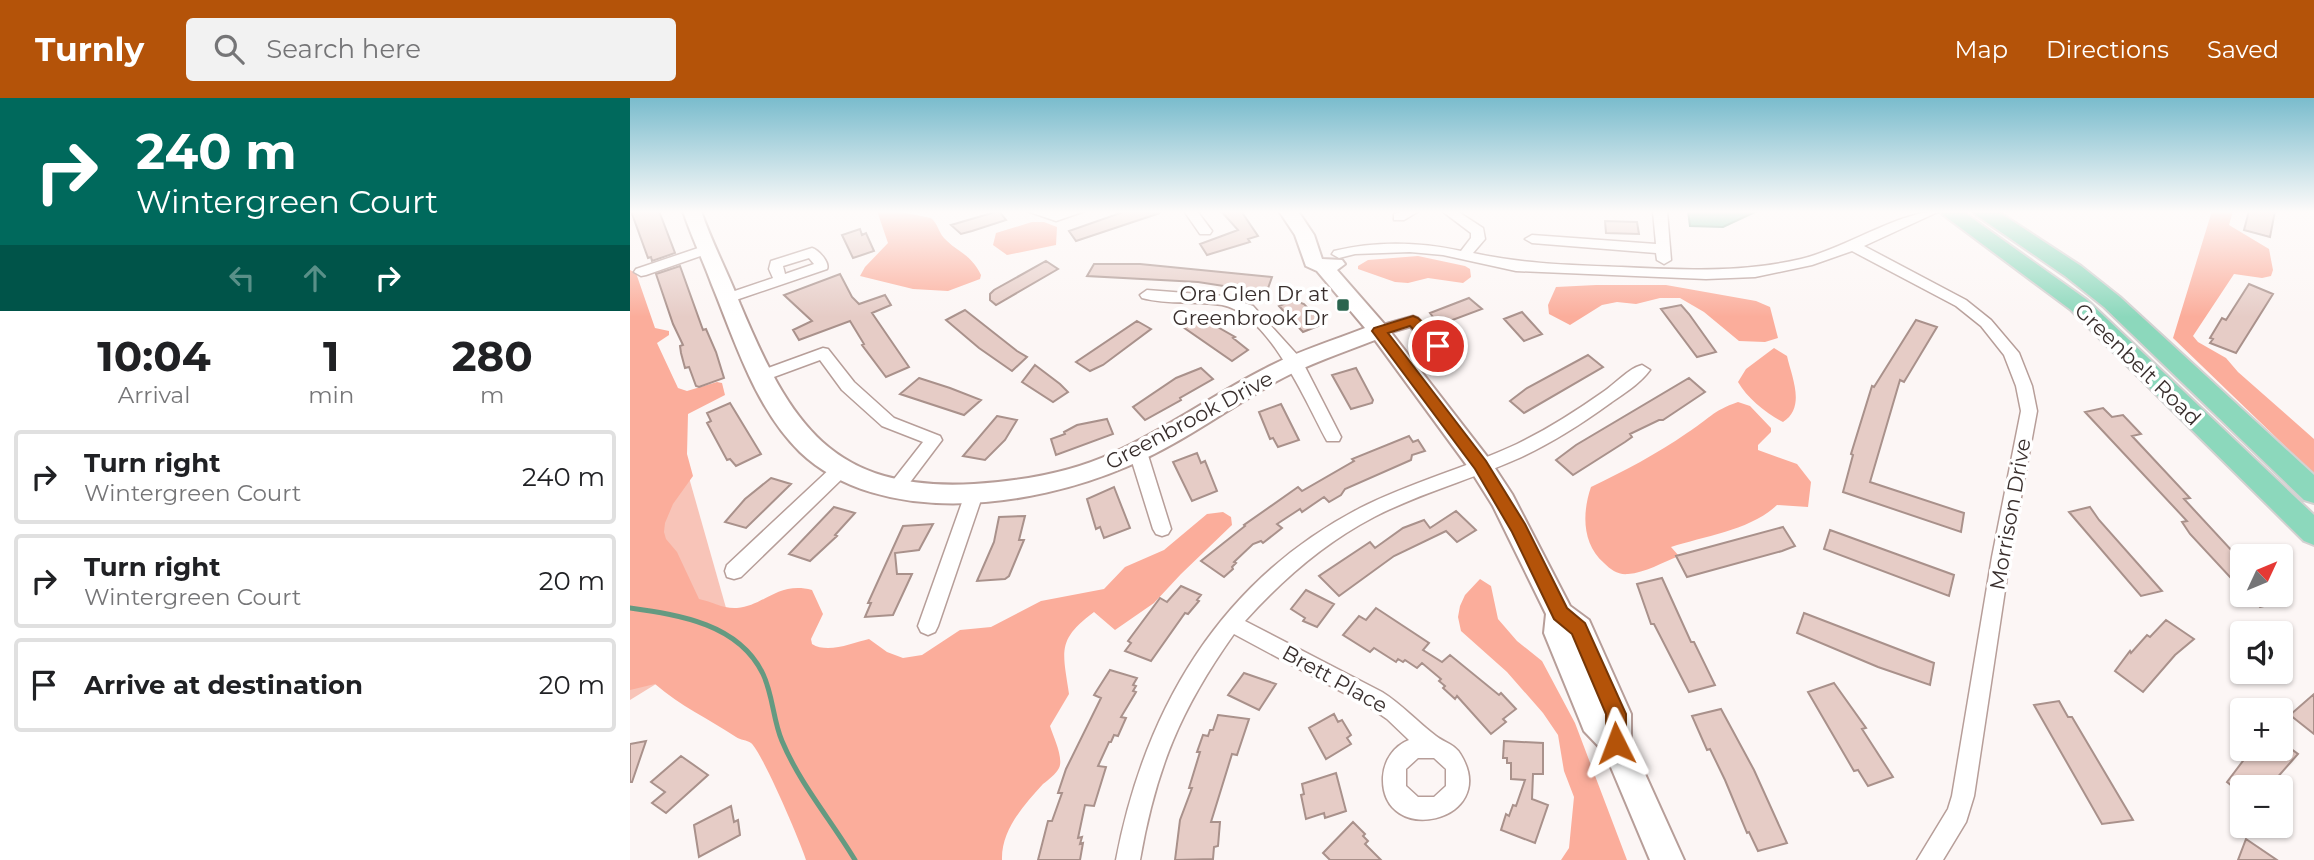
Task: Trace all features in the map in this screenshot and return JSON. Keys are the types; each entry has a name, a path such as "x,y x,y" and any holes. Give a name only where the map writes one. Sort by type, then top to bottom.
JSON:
{"main road":[{"name":"Greenbelt Road","path":"2000,247 2079,305 2314,533"},
{"name":"Greenbelt Road","path":"2036,247 2112,302 2314,492"}],"street":[{"path":"1318,247 1328,257 1352,296 1480,465 1519,529 1560,614 1558,633 1595,721 1616,743 1667,860"},
{"path":"1464,256 1472,247"},
{"path":"1631,247 1663,249 1666,274"},
{"path":"1328,257 1355,250 1410,248 1516,267 1726,275 1774,270 1851,247"},
{"name":"Morrison Drive","path":"1854,247 1961,303 1986,323 2011,353 2021,373 2029,411 2001,557 1963,796 1954,821 1929,860"},
{"path":"641,272 707,249"},
{"name":"Greenbrook Drive","path":"707,249 770,393 796,432 823,458 841,470 869,483 896,488 974,494 1060,481 1084,474 1138,452 1295,363 1379,331"},
{"path":"727,298 822,266"},
{"path":"1147,295 1225,301 1242,306 1259,319 1295,363 1333,437"},
{"path":"1379,331 1413,321 1438,346"},
{"path":"763,376 823,353 848,386 888,422 934,440 896,488"},
{"path":"1128,860 1148,771 1166,725 1207,653 1231,623 1286,566 1323,538 1372,510 1536,442 1630,382 1642,370"},
{"path":"1138,452 1162,529"},
{"path":"734,571 841,470"},
{"path":"928,626 974,494"},
{"name":"Brett Place","path":"1231,623 1375,699 1395,712 1431,746"}],"shaded area":[{"path":"885,247 954,247 973,262 981,275 980,279 948,291 913,289 860,276"},
{"path":"995,247 1048,247 1007,255"},
{"path":"2201,247 2265,247 2269,249 2273,270 2271,276 2262,278 2234,274 2193,336 2198,342 2226,358 2238,372 2314,439 2314,474 2173,338"},
{"path":"1418,256 1465,266 1470,269 1471,277 1463,283 1428,278 1408,283 1395,282 1358,269 1358,266 1368,260"},
{"path":"630,270 734,636 630,700"},
{"path":"630,270 636,273 655,328 669,331 669,335 657,343 678,388 687,391 717,382 722,383 725,395 688,414 687,454 693,476 673,504 665,523 666,539 677,552 699,599 737,608 780,591 800,588 812,590 823,614 811,639 812,644 833,648 869,639 887,652 903,658 922,655 960,630 991,627 1041,601 1104,589 1125,567 1164,550 1207,514 1223,512 1231,517 1232,525 1154,603 1115,630 1094,612 1073,631 1068,639 1064,657 1069,694 1050,726 1059,753 1059,768 1021,809 1005,838 1002,860 806,860 772,779 751,743 695,712 655,684 630,690"},
{"path":"1666,285 1756,301 1770,307 1778,338 1765,342 1739,341 1704,312 1680,298 1602,305 1570,325 1549,314 1548,305 1556,287"},
{"path":"1774,348 1787,356 1796,392 1794,408 1783,422 1758,405 1738,382 1746,369"},
{"path":"1738,402 1750,406 1771,428 1771,432 1758,445 1758,450 1797,464 1811,482 1808,507 1777,505 1754,521 1671,547 1679,556 1641,572 1624,574 1609,568 1591,547 1586,528 1586,507 1591,487 1652,455 1716,412"},
{"path":"1480,579 1491,586 1498,619 1517,641 1542,661 1575,723 1627,860 1561,860 1569,848 1574,797 1564,771 1558,735 1543,713 1507,672 1461,631 1458,617 1460,606 1465,595"}],"building":[{"path":"644,247 673,247 675,253 652,261 651,257 648,258"},
{"path":"848,247 872,247 874,251 853,258"},
{"path":"1202,247 1235,247 1207,255"},
{"path":"1046,261 1058,269 996,305 990,300 990,294 994,290"},
{"path":"1094,264 1140,264 1272,277 1267,291 1198,282 1087,276"},
{"path":"680,266 724,378 699,387 696,386 689,367 685,368 680,346 683,345 656,274"},
{"path":"840,274 852,297 859,304 885,295 891,305 872,313 909,367 886,377 862,345 864,344 850,321 799,340 793,330 812,321 784,295"},
{"path":"2249,284 2273,294 2236,353 2210,343 2213,339 2210,338 2222,318 2226,320"},
{"path":"1469,298 1482,309 1439,325 1430,313"},
{"path":"1293,300 1304,304 1323,324 1303,332 1279,306"},
{"path":"1681,305 1716,352 1697,357 1661,309"},
{"path":"965,310 1027,357 1012,371 979,348 946,320"},
{"path":"1522,312 1542,334 1524,341 1504,319"},
{"path":"1200,317 1235,337 1233,338 1248,350 1232,361 1183,327"},
{"path":"1916,320 1937,327 1904,382 1900,380 1870,482 1964,513 1961,532 1843,492 1853,455 1851,454 1872,386 1874,387"},
{"path":"1137,321 1151,329 1103,365 1090,371 1076,362"},
{"path":"1588,355 1603,367 1524,413 1510,401 1527,388"},
{"path":"1035,365 1068,392 1053,402 1022,382"},
{"path":"1201,368 1213,379 1180,398 1181,400 1145,420 1133,407 1176,378"},
{"path":"1356,368 1373,400 1372,403 1351,409 1332,375"},
{"path":"919,378 981,400 964,415 900,394"},
{"path":"1689,378 1705,392 1663,420 1630,434 1632,437 1573,475 1556,460 1576,445"},
{"path":"730,403 761,454 736,466 730,459 727,460 707,423 711,421 707,413"},
{"path":"1281,404 1299,440 1278,447 1273,438 1270,439 1259,412"},
{"path":"2103,408 2112,417 2123,415 2141,434 2132,436 2190,498 2184,499 2230,549 2230,577 2190,534 2182,522 2187,521 2085,412"},
{"path":"997,416 1017,420 1005,440 985,460 963,456"},
{"path":"1107,419 1113,434 1056,455 1051,439 1065,434 1064,432 1077,425"},
{"path":"1409,436 1413,442 1418,440 1425,451 1412,455 1411,460 1345,489 1341,495 1329,502 1324,497 1302,512 1300,509 1277,524 1282,528 1263,543 1261,541 1253,544 1234,562 1236,563 1233,569 1224,577 1201,561 1244,525 1298,487 1302,491 1354,461 1352,459"},
{"path":"1197,453 1201,463 1205,461 1217,491 1192,501 1173,462"},
{"path":"771,478 791,484 746,528 725,522 745,499"},
{"path":"1114,487 1130,528 1104,538 1100,527 1096,529 1087,499"},
{"path":"834,507 855,513 835,535 837,536 810,561 789,554"},
{"path":"2090,507 2162,591 2141,596 2069,512"},
{"path":"1456,511 1476,530 1457,542 1446,531 1394,556 1339,596 1319,576 1370,542 1375,548 1403,528 1424,520 1430,528"},
{"path":"1025,516 1019,540 1024,540 1009,576 1005,579 977,581 994,542 999,517"},
{"path":"933,524 919,550 895,553 897,574 912,574 893,615 865,617 871,603 868,603 903,526"},
{"path":"1783,527 1795,546 1687,577 1676,556"},
{"path":"1830,530 1954,575 1949,596 1824,549"},
{"path":"1662,578 1691,642 1694,642 1715,685 1689,692 1654,624 1651,624 1637,584"},
{"path":"1181,586 1201,595 1197,600 1199,601 1188,614 1185,613 1151,661 1125,651 1131,643 1128,641 1160,598 1167,602"},
{"path":"1306,590 1334,604 1317,627 1303,621 1305,618 1291,609"},
{"path":"1376,608 1429,643 1423,650 1442,662 1450,655 1499,695 1501,693 1516,709 1503,719 1506,722 1491,734 1457,696 1455,699 1443,688 1445,686 1439,681 1441,679 1422,663 1417,668 1405,660 1403,662 1398,659 1396,662 1374,648 1370,652 1343,635 1359,616 1366,620"},
{"path":"1804,613 1934,663 1930,685 1878,667 1797,633"},
{"path":"2166,620 2194,639 2175,655 2143,692 2115,671 2130,651 2131,653 2147,635 2150,637"},
{"path":"1110,670 1137,678 1133,685 1136,686 1133,691 1136,692 1121,717 1126,718 1118,736 1114,735 1109,742 1098,766 1106,767 1094,806 1085,805 1078,838 1082,837 1080,844 1083,843 1080,860 1038,860 1048,821 1052,821 1062,793 1058,793 1066,769 1101,698 1094,695"},
{"path":"1244,673 1276,684 1259,710 1228,695"},
{"path":"1834,683 1866,728 1862,729 1893,777 1868,786 1858,770 1854,771 1808,692"},
{"path":"2314,694 2314,734 2293,717 2293,712"},
{"path":"2059,701 2068,717 2072,717 2133,820 2102,824 2034,705"},
{"path":"1721,709 1754,770 1787,843 1758,851 1749,832 1747,833 1725,780 1710,749 1707,750 1692,716"},
{"path":"1334,714 1338,722 1342,720 1351,735 1347,738 1351,744 1326,759 1309,728"},
{"path":"1218,715 1249,719 1237,755 1232,754 1211,822 1220,822 1218,846 1214,847 1213,859 1175,860 1180,820 1192,788 1189,788 1200,752 1197,752 1203,735 1208,736 1210,730 1213,730"},
{"path":"646,741 632,782 630,782 630,744"},
{"path":"1504,741 1543,743 1543,774 1533,774 1532,799 1548,805 1535,843 1501,830 1506,814 1509,816 1513,805 1516,806 1525,780 1511,779 1511,763 1507,763 1507,758 1503,758"},
{"path":"681,756 708,775 666,813 652,803 665,792 651,782"},
{"path":"2243,761 2292,761 2279,775 2232,775"},
{"path":"1336,773 1346,811 1325,818 1324,813 1306,819 1301,795 1304,794 1302,784"},
{"path":"731,806 734,822 738,820 740,835 699,857 694,825"},
{"path":"1353,822 1365,834 1363,836 1368,841 1365,844 1381,860 1330,860 1323,853"},
{"path":"2246,839 2277,860 2238,860"}],"waterway":[{"path":"630,608 668,614 706,625 724,633 752,657 766,682 779,733 789,757 855,860"}],"place":[{"name":"Ora Glen Dr at Greenbrook Dr","path":"1343,305"}],"route":[{"path":"1438,346 1413,321 1379,331 1480,465 1519,529 1560,614 1579,629 1616,714 1616,743"}]}
